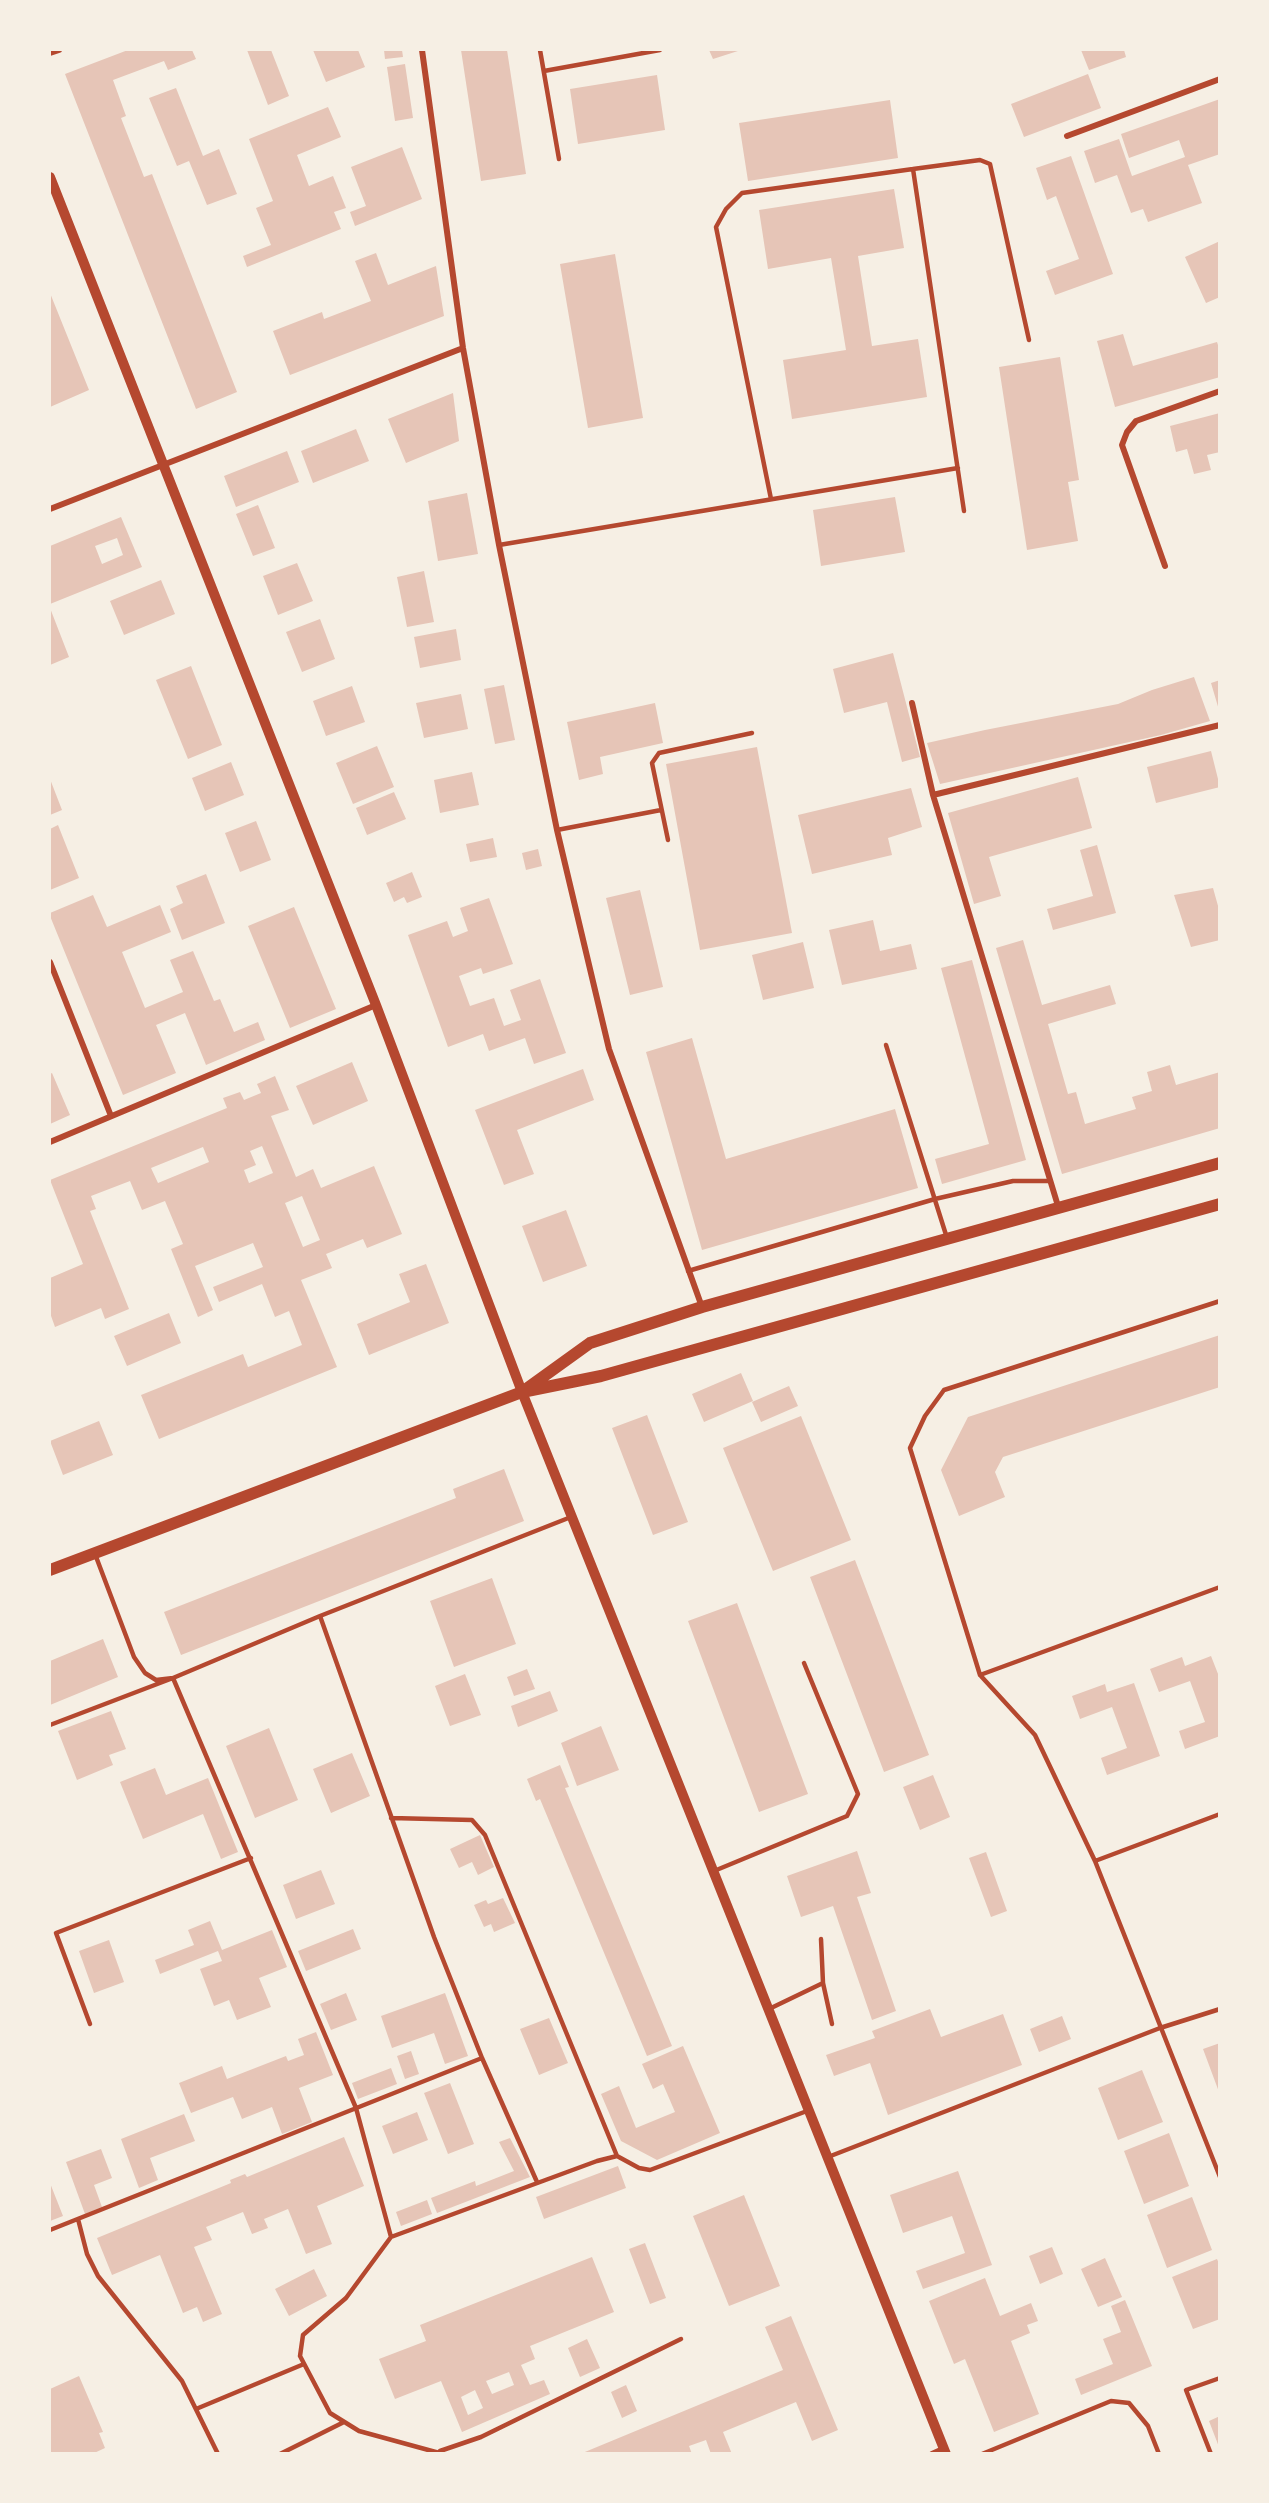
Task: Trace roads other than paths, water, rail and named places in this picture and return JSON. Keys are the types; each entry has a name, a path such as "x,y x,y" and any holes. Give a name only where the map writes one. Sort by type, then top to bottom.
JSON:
{"main road":[{"path":"522,1392 590,1342 702,1307 1058,1206 1220,1163"},
{"path":"50,1570 522,1392 601,1376 1220,1204"}],"street":[{"path":"50,53 59,50"},
{"path":"422,50 464,348 499,546 557,830 609,1049 702,1307"},
{"path":"1068,136 1220,79"},
{"path":"50,177 375,1005 522,1392 944,2451 932,2454"},
{"path":"50,509 464,348"},
{"path":"1165,566 1122,446 1127,432 1136,422 1220,391"},
{"path":"912,703 933,795 1058,1206"},
{"path":"933,795 1220,725"},
{"path":"50,962 111,1116"},
{"path":"50,1142 375,1005"}],"lane":[{"path":"540,50 560,159"},
{"path":"544,71 660,50"},
{"path":"771,499 716,227 726,209 742,193 981,160 990,164 1029,340"},
{"path":"913,169 964,511"},
{"path":"499,546 958,468"},
{"path":"668,840 652,763 659,753 752,733"},
{"path":"557,830 662,810"},
{"path":"886,1045 946,1238"},
{"path":"688,1271 935,1199 1013,1180 1050,1181"},
{"path":"1220,1301 944,1390 925,1416 910,1448 980,1675 1035,1735 1095,1861 1220,2177"},
{"path":"50,1725 573,1517"},
{"path":"95,1553 135,1657 145,1673 156,1680 172,1678"},
{"path":"980,1675 1220,1587"},
{"path":"320,1616 434,1937 482,2058 537,2182"},
{"path":"714,1871 847,1816 858,1794 804,1663"},
{"path":"172,1678 251,1858 356,2108 392,2237"},
{"path":"1095,1861 1220,1814"},
{"path":"391,1818 472,1820 485,1835 617,2156 639,2168 650,2170 810,2110"},
{"path":"90,2024 56,1933 251,1858"},
{"path":"821,1938 823,1983 832,2024"},
{"path":"769,2009 823,1983"},
{"path":"828,2157 1160,2028 1220,2009"},
{"path":"50,2230 482,2058"},
{"path":"617,2156 537,2182 392,2237 346,2298 303,2335 300,2356 330,2413 358,2432 442,2452 481,2437 681,2339"},
{"path":"78,2219 87,2254 98,2276 182,2381 218,2454"},
{"path":"196,2409 304,2364"},
{"path":"1211,2454 1186,2390 1220,2378"},
{"path":"982,2454 1111,2401 1129,2403 1148,2426 1159,2454"},
{"path":"280,2454 344,2422"}]}
